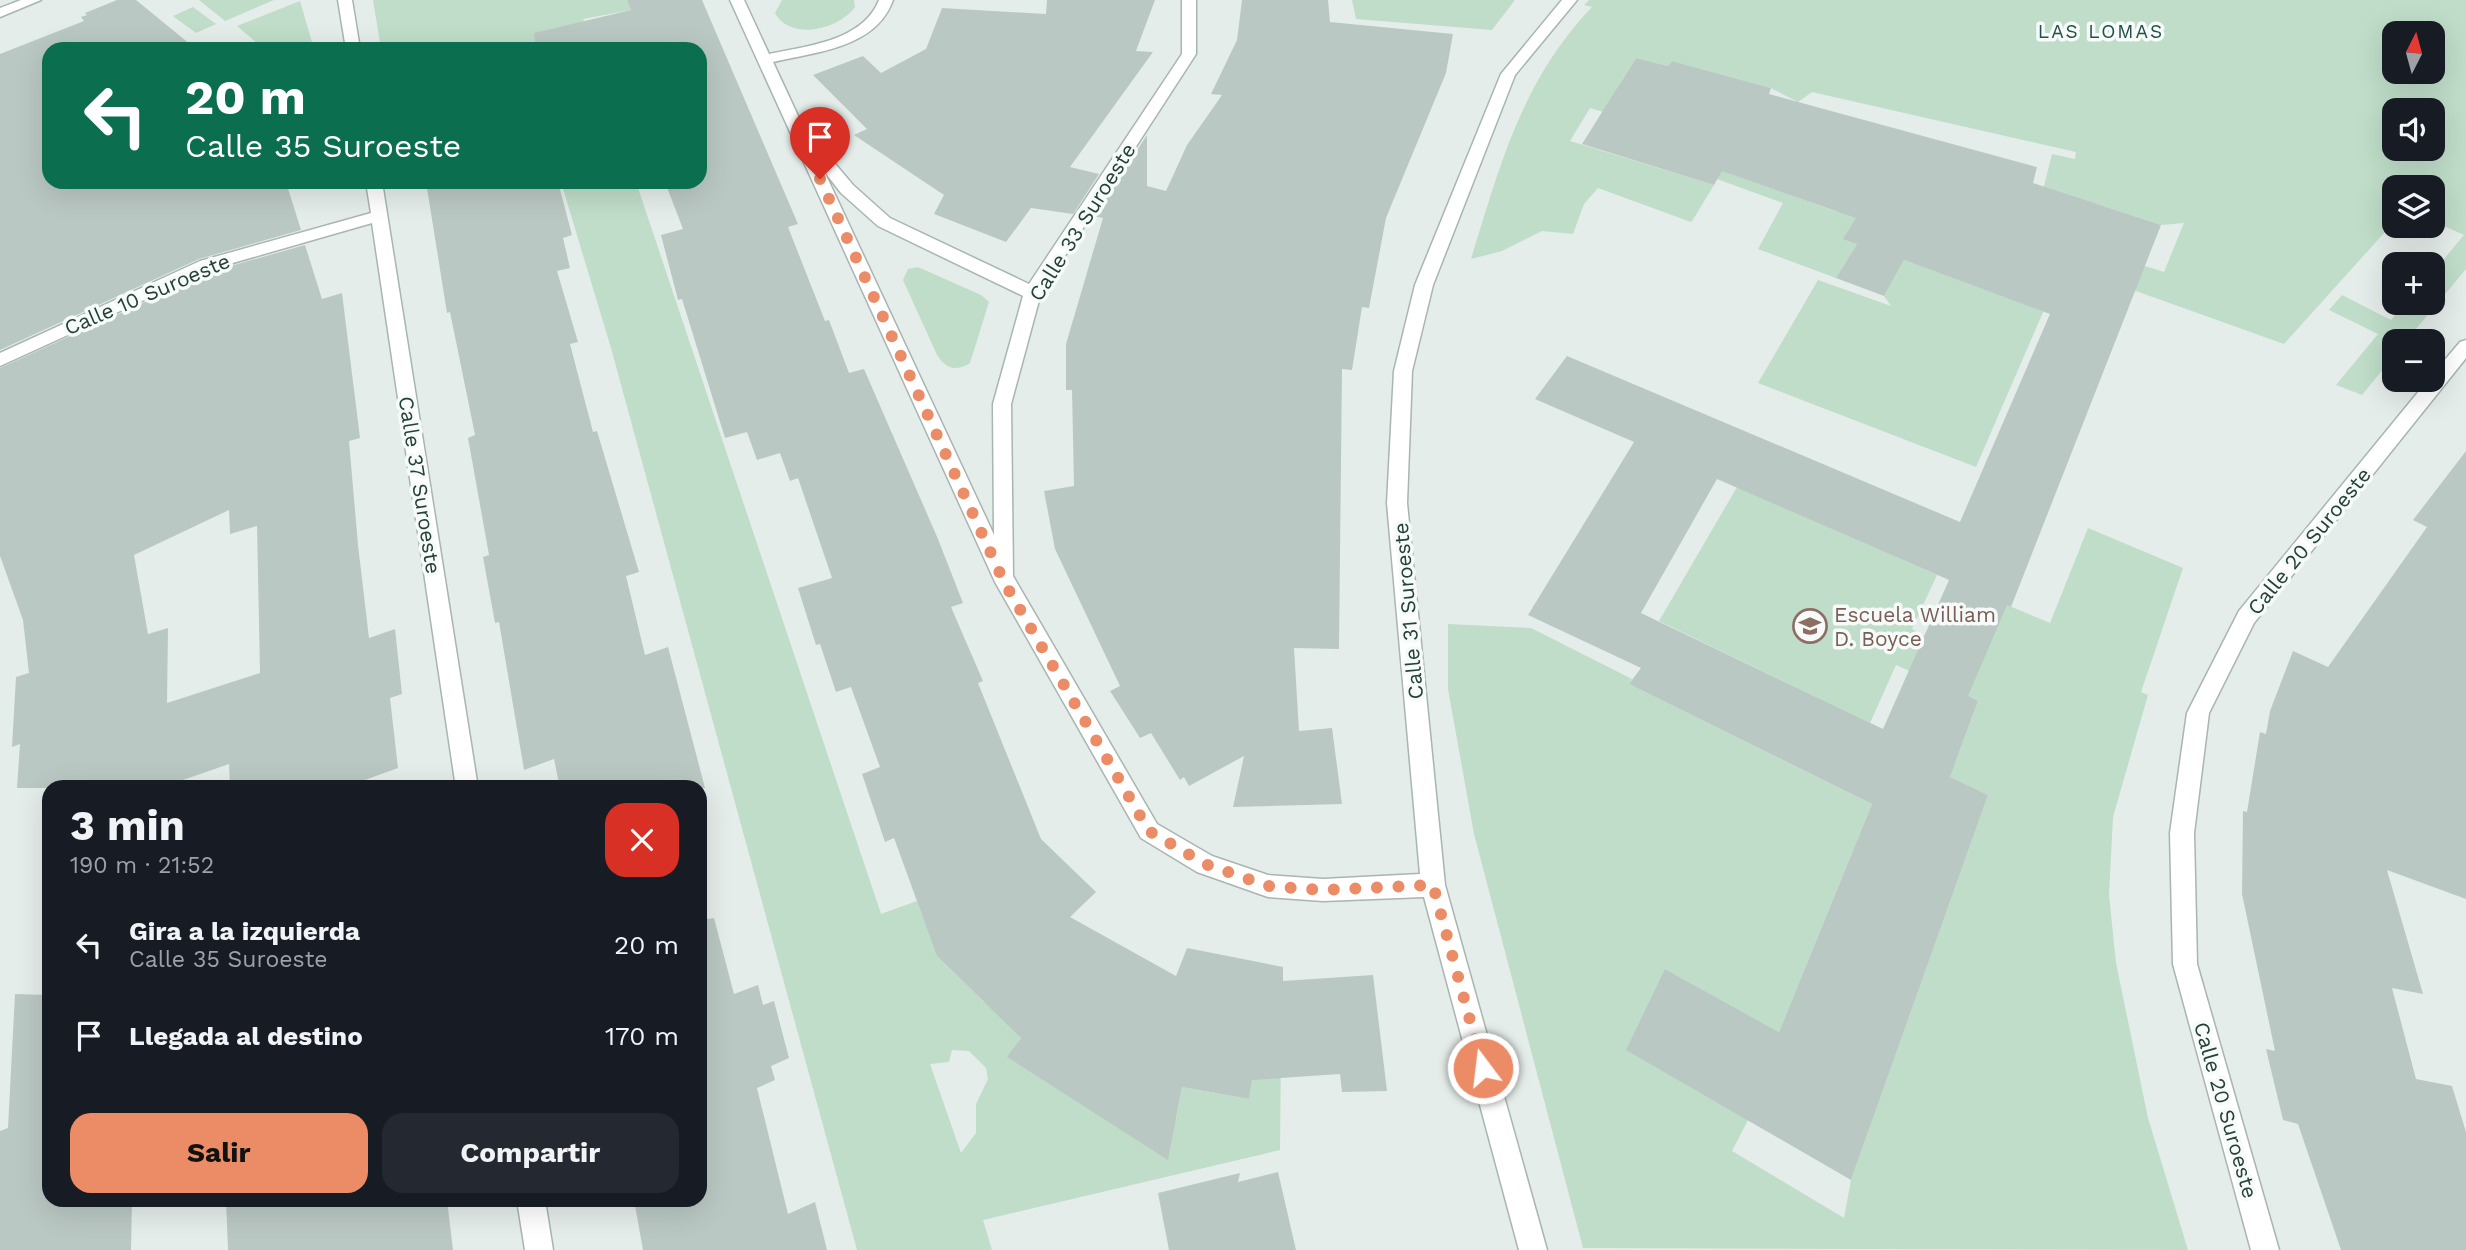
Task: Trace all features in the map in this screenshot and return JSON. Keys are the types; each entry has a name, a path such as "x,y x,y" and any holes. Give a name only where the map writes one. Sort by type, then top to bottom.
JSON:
{"street":[{"path":"0,13 34,0"},
{"path":"345,0 352,42"},
{"path":"737,0 1004,582 1149,831 1205,864 1268,886 1323,890 1433,885"},
{"path":"765,59 846,39 866,30 886,7 886,0"},
{"name":"Calle 33 Suroeste","path":"1004,582 1002,404 1032,293 1189,54 1189,0"},
{"name":"Calle 31 Suroeste","path":"1533,1250 1433,885 1397,503 1403,371 1423,285 1508,74 1570,0"},
{"path":"797,128 848,189 884,222 1032,293"},
{"name":"Calle 37 Suroeste","path":"374,189 466,780"},
{"name":"Calle 10 Suroeste","path":"0,360 206,265 379,216"},
{"name":"Calle 20 Suroeste","path":"2265,1250 2185,964 2182,833 2198,713 2246,617 2466,346"},
{"path":"532,1207 539,1250"}],"green space":[{"path":"199,0 274,0 225,21"},
{"path":"373,0 627,0 631,10 583,19 592,42 380,42"},
{"path":"782,0 854,0 855,7 848,15 827,26 803,30 782,22 775,13"},
{"path":"1352,0 1515,0 1492,30 1356,19"},
{"path":"1589,0 2466,0 2466,269 2445,294 2445,258 2464,235 2445,226 2445,175 2382,175 2382,235 2284,344 2066,266 2079,245 2164,272 2184,223 2161,225 2097,204 2035,222 2052,154 2075,159 2076,152 1812,92 1798,102 1771,88 1672,61 1668,66 1636,58 1620,83 2060,273 1976,467 1758,383 1818,280 1891,306 1884,296 1904,260 2005,297 2024,261 1857,244 1836,278 1758,249 1783,203 1717,179 1732,150 1590,108 1570,141 1714,185 1691,222 1598,188 1584,204 1573,234 1542,231 1502,251 1471,259 1516,125 1548,64 1592,7 1584,5","holes":["1806,165 1838,212 1788,194"]},
{"path":"300,1 312,42 256,42 237,26"},
{"path":"193,7 216,24 196,33 173,16"},
{"path":"563,189 638,189 881,914 917,901 922,915 929,912 938,957 984,1002 1002,997 1038,1012 1008,1057 1176,1119 1182,1087 1249,1099 1257,1039 1281,1043 1280,1150 983,1220 992,1250 857,1250 611,348","holes":["952,1050 969,1051 986,1068 988,1079 976,1104 976,1133 961,1153 930,1064 949,1062"]},
{"path":"918,267 981,295 989,302 970,363 965,366 952,368 937,355 903,280 908,269"},
{"path":"2342,295 2391,320 2395,315 2428,315 2416,329 2382,329 2382,371 2362,395 2336,385 2378,334 2329,310"},
{"path":"1737,487 1937,575 1912,629 1925,636 2007,605 2050,623 2088,528 2183,568 2141,692 2148,695 2113,817 2109,895 2116,963 2148,1118 2188,1250 1583,1248 1474,834 1448,689 1448,624 1531,628 1632,679 1629,684 1872,804 1779,1032 1665,969 1748,1120 1732,1151 1844,1218 1851,1180 1988,795 1941,773 1946,758 1956,761 1978,701 1896,665 1870,723 1659,621"}],"building":[{"path":"117,0 136,0 187,42 42,42 42,189 288,189 301,230 199,259 0,350 0,54 84,21 81,17 87,15 85,13"},
{"path":"627,0 702,0 798,224 788,227 825,321 829,320 849,373 864,369 938,539 963,603 951,607 983,681 978,683 1041,839 1096,892 1070,917 1176,976 1187,948 1283,967 1283,981 1373,975 1387,1091 1342,1092 1340,1074 1252,1080 1249,1099 1182,1087 1168,1160 1007,1057 1021,1038 937,956 894,838 885,842 862,774 880,767 851,687 836,692 820,644 816,645 798,588 832,578 798,478 790,481 780,453 757,460 747,432 725,438 682,299 678,300 661,235 683,229 668,189 707,189 707,42 535,42 534,33 631,10"},
{"path":"1047,0 1155,0 1136,51 1153,52 1070,167 1099,174 1073,214 1031,208 1006,242 934,214 944,195 854,135 867,129 813,75 863,56 881,73 926,49 942,8 1046,14"},
{"path":"1242,0 1328,0 1330,22 1453,34 1446,73 1386,218 1369,308 1362,307 1352,370 1342,369 1339,649 1294,648 1299,731 1332,728 1342,804 1233,807 1244,756 1189,786 1184,777 1180,780 1151,733 1140,738 1110,691 1120,686 1055,549 1044,491 1074,486 1072,390 1066,390 1066,344 1103,218 1094,216 1147,135 1147,186 1166,191 1187,145 1222,95 1211,94 1237,40"},
{"path":"1636,58 1668,66 1672,61 1771,88 1769,94 2037,167 2033,183 2161,225 2011,607 2007,605 1968,696 1978,701 1950,777 1988,795 1851,1180 1626,1050 1665,969 1779,1032 1872,804 1629,684 1641,668 1528,615 1634,442 1535,399 1567,356 1960,522 2050,314 1904,260 1884,296 1836,278 1857,244 1843,239 1856,218 1722,171 1714,185 1582,144","holes":["1717,479 1949,580 1883,729 1641,613"]},
{"path":"427,189 560,189 572,235 563,238 570,268 557,271 578,342 570,344 593,432 597,431 639,572 626,576 645,655 668,647 703,780 558,780 554,759 524,770 499,622 495,623 483,557 489,555 468,438 475,435 450,312 447,313"},
{"path":"305,245 322,299 342,293 360,438 349,441 358,545 369,638 395,629 402,694 390,698 398,768 365,780 230,780 229,764 183,780 42,780 42,788 17,788 20,744 12,747 16,677 29,673 23,620 0,556 0,368 213,271","holes":["229,510 230,534 257,526 260,673 167,703 168,628 148,634 134,555"]},
{"path":"2466,451 2466,899 2387,870 2423,994 2392,988 2416,1079 2452,1086 2466,1132 2466,1250 2341,1250 2298,1124 2283,1120 2266,1049 2275,1051 2242,894 2243,811 2247,812 2260,732 2266,734 2270,711 2293,651 2328,667 2427,527 2413,520"},
{"path":"714,918 734,994 758,985 763,1005 774,1001 789,1058 771,1066 775,1080 757,1088 788,1214 815,1202 827,1250 643,1250 635,1207 707,1207 707,919"},
{"path":"15,994 42,995 42,1207 132,1207 131,1250 0,1250 0,1131 8,1128"},
{"path":"1278,1172 1296,1250 1169,1250 1158,1193 1240,1173 1238,1182"},
{"path":"226,1207 448,1207 453,1250 228,1250"}],"place":[{"name":"Escuela William D. Boyce","path":"1810,626"}],"district":[{"name":"LAS LOMAS","path":"2101,31"}],"route":[{"path":"820,179 1004,582 1149,831 1205,864 1268,886 1323,890 1433,885 1483,1068"}]}
